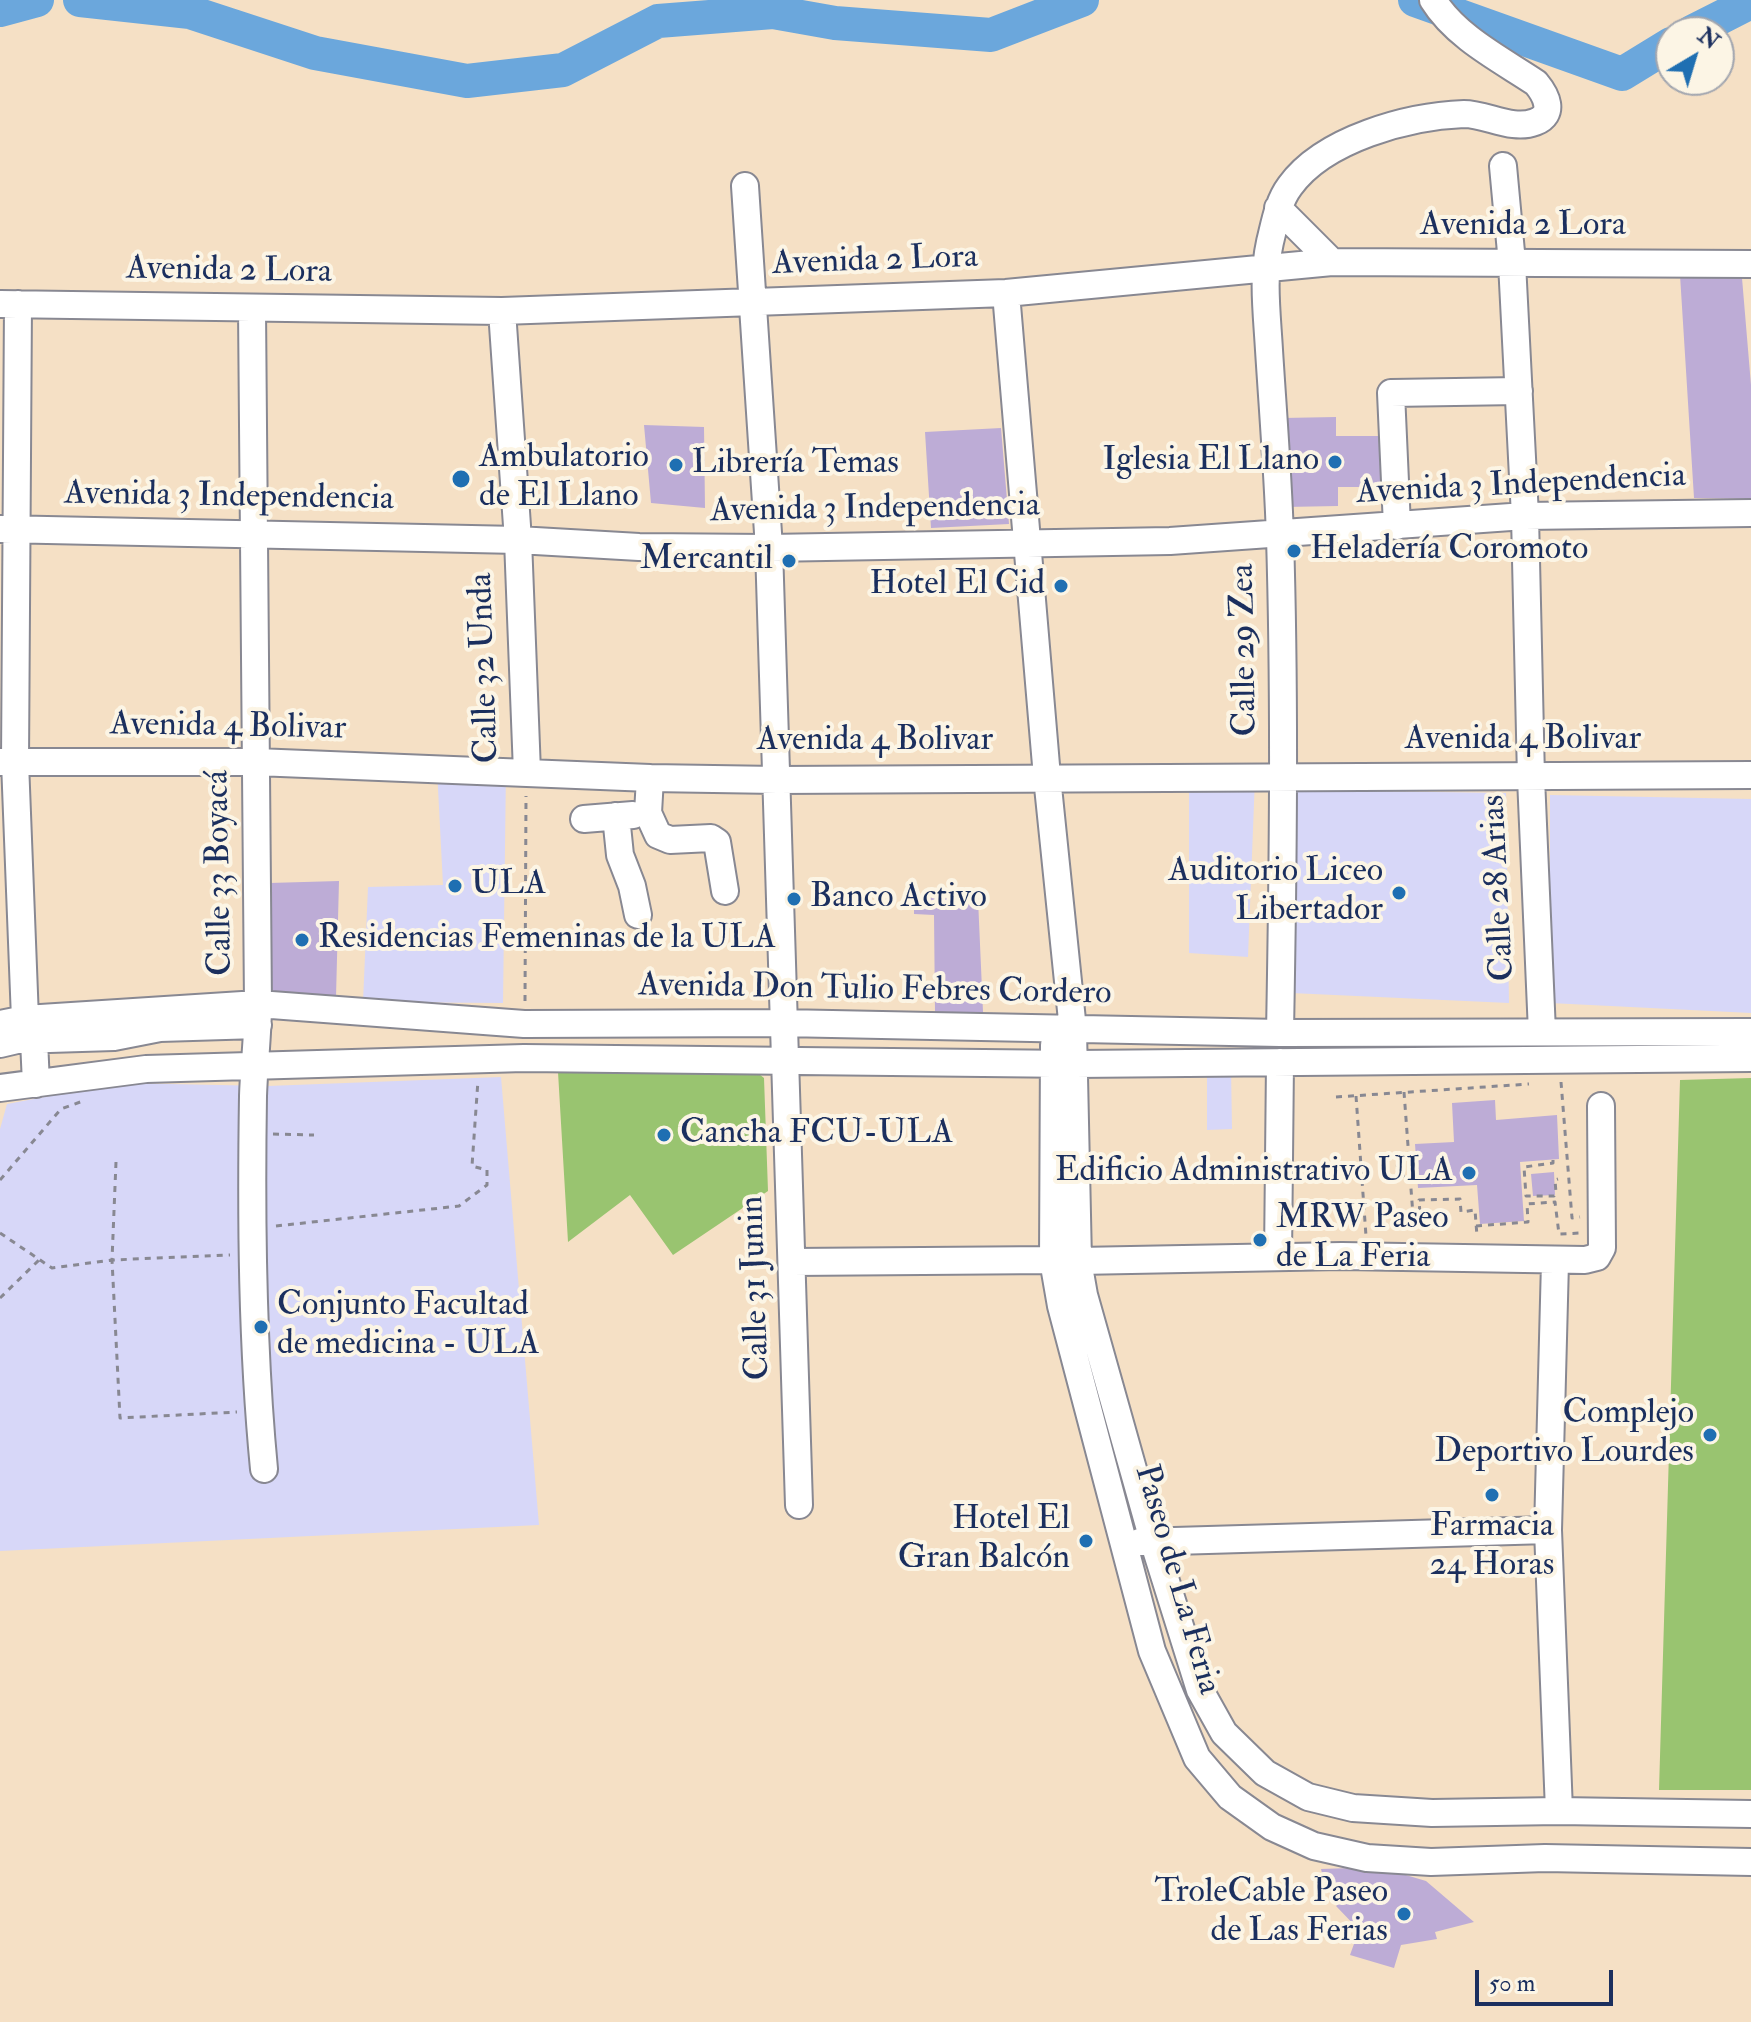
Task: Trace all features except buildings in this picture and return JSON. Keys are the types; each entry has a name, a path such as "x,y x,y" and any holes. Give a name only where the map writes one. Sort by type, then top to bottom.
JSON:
{"street":[{"path":"1332,262 1278,208 1289,187 1309,164 1358,138 1420,119 1466,114 1524,124 1537,122 1546,114 1548,104 1545,94 1536,83 1448,21 1433,0"},
{"name":"Calle 28 Arias","path":"1503,166 1512,263 1525,516 1531,778 1542,1032"},
{"name":"Calle 31 Junin","path":"745,186 769,548 799,1505"},
{"name":"Calle 29 Zea","path":"1278,208 1265,267 1280,535 1285,777 1280,1033"},
{"name":"Avenida 2 Lora","path":"9,304 502,311 1006,293 1332,262 1751,264"},
{"path":"1006,293 1047,777 1063,1030 1066,1261"},
{"path":"9,304 8,762 19,1027 36,1084"},
{"name":"Calle 33 Boyacá","path":"252,309 258,1015 254,1241 259,1411 264,1469"},
{"name":"Calle 32 Unda","path":"502,311 518,540 527,772"},
{"path":"1397,526 1391,393 1519,391"},
{"name":"Avenida 3 Independencia","path":"7,529 769,548 1028,545 1280,535 1525,516 1751,513"},
{"name":"Avenida 4 Bolivar","path":"8,762 256,762 777,780 1751,775"},
{"path":"650,778 648,813 658,835 670,840 711,838 717,842 725,891"},
{"path":"584,819 648,813"},
{"path":"616,816 620,855 632,886 638,915"},
{"name":"Avenida Don Tulio Febres Cordero","path":"0,1044 19,1027 258,1015 524,1024 782,1023 1280,1033 1751,1032"},
{"name":"Avenida Don Tulio Febres Cordero","path":"0,1088 146,1069 524,1058 1065,1063 1751,1058"},
{"path":"1278,1257 1280,1062"},
{"path":"792,1262 1278,1257 1585,1260 1597,1257 1602,1248 1601,1106"},
{"name":"Paseo de La Feria","path":"1066,1261 1084,1295 1153,1540 1200,1690 1224,1733 1265,1773 1308,1797 1353,1808 1432,1813 1751,1814"},
{"name":"Paseo de La Feria","path":"1066,1261 1061,1306 1152,1651 1197,1758 1230,1797 1272,1827 1314,1846 1367,1858 1431,1862 1545,1858 1751,1862"},
{"path":"1555,1262 1548,1530 1559,1811"},
{"path":"1126,1544 1153,1540 1548,1530"}],"path":[{"name":"Calle 32 Unda","path":"524,1024 527,772"},
{"path":"0,1233 52,1268 254,1241 459,1206 487,1185 487,1170 472,1166 479,1060"},
{"path":"1561,1082 1572,1218 1587,1218"},
{"path":"1336,1097 1530,1084"},
{"path":"1404,1092 1409,1159 1397,1160 1398,1176 1410,1176 1413,1214 1416,1217 1420,1214 1419,1200 1460,1199 1461,1212 1475,1210 1477,1238"},
{"path":"1356,1096 1366,1244"},
{"path":"0,1180 61,1109 87,1099"},
{"path":"254,1134 314,1135"},
{"path":"1553,1160 1553,1163 1524,1167 1526,1196 1555,1196 1555,1180 1558,1179"},
{"path":"116,1162 112,1260 120,1418 259,1411"},
{"path":"1476,1226 1528,1222 1527,1204 1555,1202 1559,1234 1589,1233"},
{"path":"0,1298 40,1259"}],"shaded area":[{"name":"ULA","path":"437,769 506,769 503,1003 363,1002 368,887 443,885"},
{"path":"1255,778 1248,957 1189,953 1189,779"},
{"name":"Auditorio Liceo Libertador","path":"1291,790 1506,793 1509,1003 1291,993"},
{"path":"1550,795 1751,799 1751,1013 1550,1003"},
{"path":"1207,1067 1231,1067 1232,1129 1207,1130"},
{"name":"Conjunto Facultad de medicina - ULA","path":"501,1077 539,1525 0,1551 0,1129 7,1104 119,1083 268,1086"}],"green space":[{"name":"Cancha FCU-ULA","path":"558,1072 759,1074 764,1078 768,1191 673,1255 630,1195 568,1242"},
{"name":"Complejo Deportivo Lourdes","path":"1751,1078 1751,1790 1659,1790 1680,1080"}],"waterway":[{"path":"0,10 37,0"},
{"path":"80,0 190,12 315,53 467,81 563,70 658,21 773,12 835,23 991,35 1082,0"},
{"path":"1415,0 1622,74 1655,54"},
{"path":"1723,16 1751,2"}],"place":[{"name":"Iglesia El Llano","path":"1335,462"},
{"name":"Librería Temas","path":"676,465"},
{"name":"Ambulatorio de El Llano","path":"461,479"},
{"name":"Heladería Coromoto","path":"1294,551"},
{"name":"Mercantil","path":"789,561"},
{"name":"Hotel El Cid","path":"1061,586"},
{"name":"ULA","path":"455,886"},
{"name":"Auditorio Liceo Libertador","path":"1399,893"},
{"name":"Banco Activo","path":"794,899"},
{"name":"Residencias Femeninas de la ULA","path":"302,940"},
{"name":"Cancha FCU-ULA","path":"664,1135"},
{"name":"Edificio Administrativo ULA","path":"1469,1173"},
{"name":"MRW Paseo de La Feria","path":"1260,1240"},
{"name":"Conjunto Facultad de medicina - ULA","path":"261,1327"},
{"name":"Complejo Deportivo Lourdes","path":"1710,1435"},
{"name":"Farmacia 24 Horas","path":"1492,1495"},
{"name":"Hotel El Gran Balcón","path":"1086,1541"},
{"name":"TroleCable Paseo de Las Ferias","path":"1404,1914"}]}
